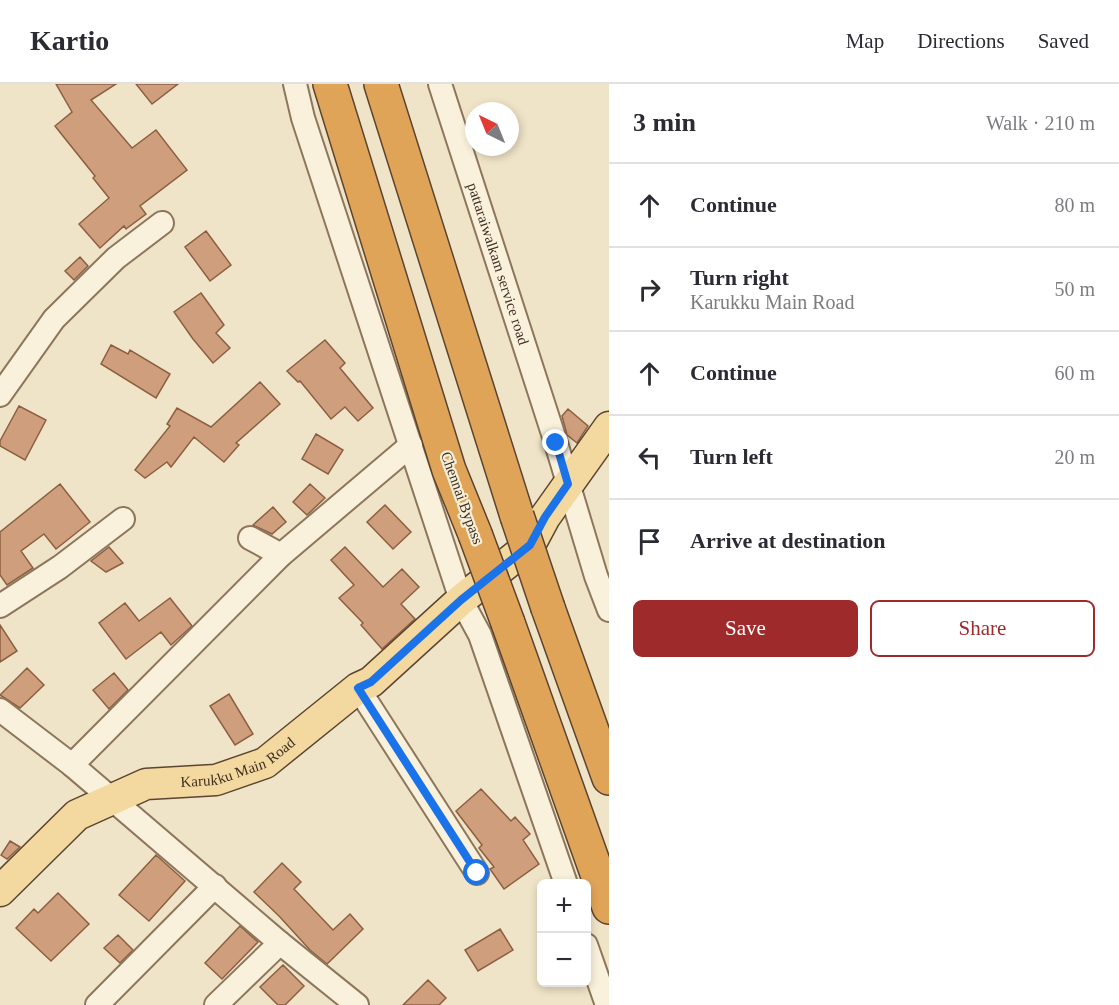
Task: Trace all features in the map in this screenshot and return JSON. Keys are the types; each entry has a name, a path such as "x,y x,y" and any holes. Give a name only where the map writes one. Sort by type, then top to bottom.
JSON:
{"highway":[{"name":"Chennai Bypass","path":"330,84 449,470 508,623 609,907"},
{"path":"381,84 517,516 609,778"}],"main road":[{"name":"Karukku Main Road","path":"0,891 77,815 146,784 216,780 265,763 358,688 371,682 461,600 530,545 545,517 609,428"}],"street":[{"path":"295,84 303,118 461,600 480,634 564,879"},
{"name":"pattaraiwalkam service road","path":"440,84 556,443 596,576 609,610"},
{"path":"0,396 54,319 116,258 162,223"},
{"path":"72,765 281,555 411,445"},
{"path":"0,606 60,567 123,519"},
{"path":"250,538 281,555"},
{"path":"358,688 477,873"},
{"path":"0,710 72,765 280,943 357,1005"},
{"path":"97,1005 215,886"},
{"path":"216,1005 280,943"},
{"path":"591,959 607,1005"}],"building":[{"path":"56,84 116,84 91,100 132,148 156,130 187,170 140,206 146,214 126,229 124,226 100,248 79,224 109,198 93,178 95,176 55,126 72,112"},
{"path":"136,84 178,84 152,104"},
{"path":"206,231 231,265 210,281 185,247"},
{"path":"80,257 88,266 74,280 65,271"},
{"path":"201,293 224,325 216,333 230,348 213,363 174,312"},
{"path":"325,340 345,363 340,368 373,408 358,421 345,407 331,419 300,381 298,382 287,371"},
{"path":"111,345 128,354 130,350 170,374 156,398 101,364"},
{"path":"260,382 280,404 236,443 239,445 224,462 194,437 171,467 167,462 145,478 135,470 170,426 167,424 177,408 211,427"},
{"path":"19,406 46,420 25,460 0,446 0,441"},
{"path":"568,409 588,426 577,443 567,435 562,416"},
{"path":"316,434 343,450 328,474 302,459"},
{"path":"60,484 90,522 56,549 44,534 21,551 33,568 7,585 0,575 0,532"},
{"path":"310,484 325,498 307,515 293,502"},
{"path":"385,505 411,532 393,549 367,522"},
{"path":"273,507 286,522 272,534 253,525"},
{"path":"109,547 123,563 106,572 91,561"},
{"path":"345,547 383,587 402,569 419,587 401,604 415,619 382,649 361,625 363,623 339,598 354,585 331,560"},
{"path":"170,598 192,626 171,645 161,632 126,659 99,623 125,603 139,621"},
{"path":"0,625 17,651 0,662"},
{"path":"27,668 44,685 20,708 0,695"},
{"path":"114,673 128,690 109,709 93,690"},
{"path":"229,694 253,734 235,745 210,706"},
{"path":"481,789 511,821 515,817 530,834 523,840 539,864 504,889 490,869 494,867 479,848 482,845 456,811"},
{"path":"10,841 20,847 7,859 1,855"},
{"path":"156,855 185,881 149,921 119,895"},
{"path":"282,863 301,882 294,889 333,930 350,914 363,929 327,964 310,950 254,892"},
{"path":"58,893 89,924 51,961 16,928 34,909 38,913"},
{"path":"240,926 258,942 222,979 205,963"},
{"path":"500,929 513,950 478,971 465,950"},
{"path":"118,935 133,950 120,963 104,948"},
{"path":"283,965 304,986 285,1005 278,1005 260,987"},
{"path":"428,980 446,998 439,1005 403,1005"}],"route":[{"path":"477,873 358,688 371,682 490,575 530,545 545,517 568,484 556,443"}]}
